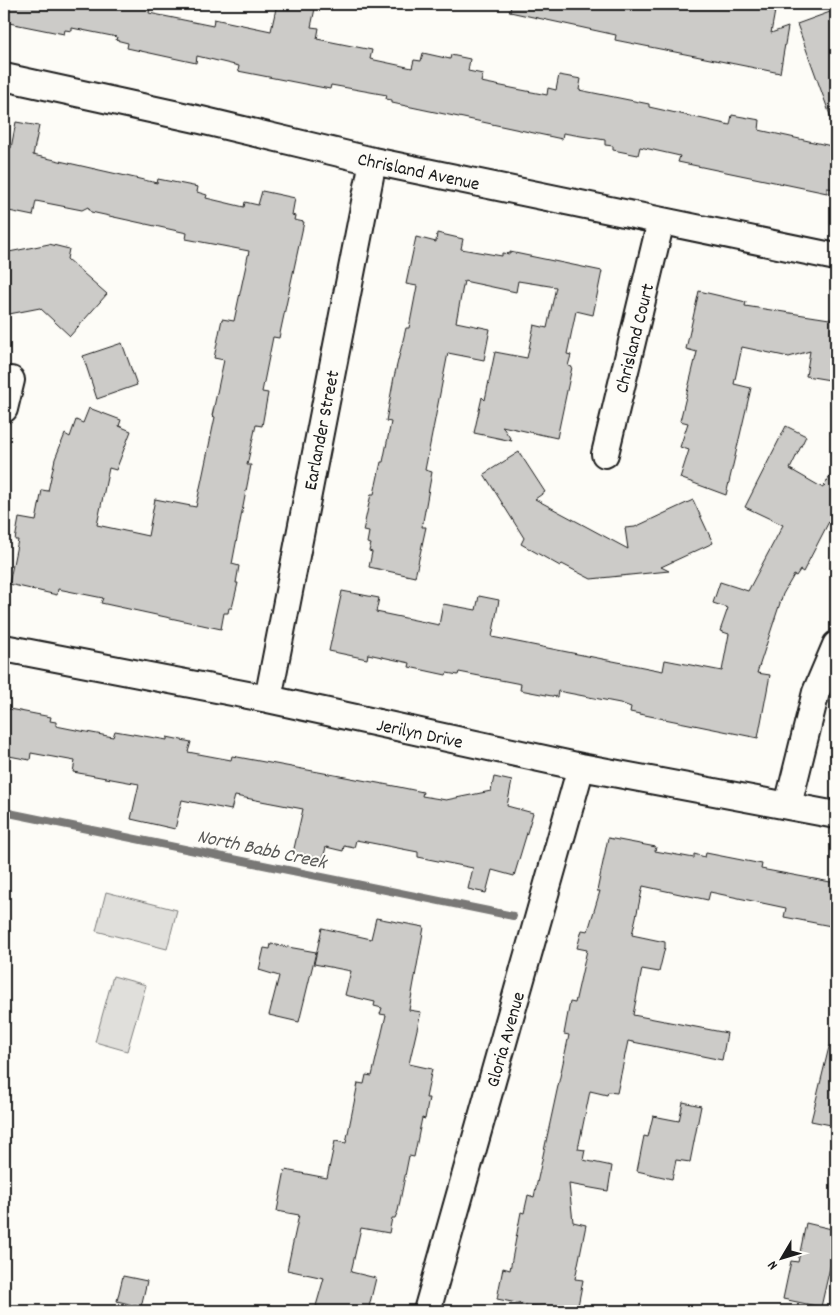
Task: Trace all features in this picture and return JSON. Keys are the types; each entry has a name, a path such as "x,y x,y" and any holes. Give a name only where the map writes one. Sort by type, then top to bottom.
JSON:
{"street":[{"name":"Chrisland Avenue","path":"4,77 202,120 373,161 836,257"},
{"name":"Earlander Street","path":"268,699 373,161"},
{"name":"Chrisland Court","path":"605,454 661,221"},
{"path":"4,409 11,380"},
{"path":"788,805 816,692 836,645"},
{"name":"Jerilyn Drive","path":"4,648 268,699 581,767 836,815"},
{"name":"Gloria Avenue","path":"427,1311 581,767"}],"shaded area":[{"path":"106,892 177,910 167,949 96,931"},
{"path":"113,976 146,985 127,1051 95,1042"}],"building":[{"path":"4,4 147,4 146,8 150,8 149,13 213,26 214,19 271,31 277,4 316,4 311,27 319,28 317,39 372,50 370,59 412,68 414,60 421,61 423,53 450,59 451,55 470,59 468,71 483,74 481,82 547,95 548,88 556,90 559,75 581,79 579,90 649,104 649,107 730,125 732,115 760,120 759,130 836,147 836,189 827,188 827,193 678,162 680,156 640,147 638,155 613,150 613,146 605,145 605,140 563,133 562,139 392,103 392,100 386,99 387,95 331,85 330,89 238,71 239,66 197,56 196,63 127,48 128,43 116,40 117,37 72,28 72,31 65,30 64,34 4,22"},
{"path":"511,4 733,4 775,11 771,33 788,27 780,73 615,40 616,35 510,12"},
{"path":"830,12 836,28 836,126 834,126 797,24"},
{"path":"16,122 39,126 33,155 157,183 158,179 198,187 197,192 207,195 206,198 244,207 245,202 258,205 262,191 295,198 292,215 295,216 294,220 304,222 279,338 273,337 262,392 268,393 262,426 256,425 247,465 251,465 232,564 239,566 236,583 238,583 232,608 229,608 228,613 224,613 221,629 101,603 103,598 58,589 57,595 9,584 18,540 15,540 19,518 36,521 42,490 48,491 55,459 65,434 70,437 76,420 83,423 89,408 121,420 119,426 131,431 116,470 109,468 97,525 148,536 155,499 196,507 215,417 212,416 224,360 214,358 222,319 234,321 249,251 186,239 187,233 91,212 88,207 82,210 36,201 33,216 4,210 4,147 11,148"},
{"path":"437,233 463,239 461,249 502,256 502,253 510,254 510,252 602,271 593,315 576,311 567,354 571,355 568,366 572,367 557,438 502,426 512,441 474,433 482,397 485,400 495,352 527,358 534,325 547,328 556,287 518,281 516,292 464,281 456,322 490,329 484,360 448,353 425,470 432,472 422,527 426,527 415,577 369,567 372,552 369,551 371,544 367,543 369,532 363,531 371,494 374,494 381,462 383,462 391,422 386,421 394,377 406,328 409,328 417,286 406,284 416,237 436,242"},
{"path":"49,244 69,249 67,259 107,294 70,336 40,308 4,315 4,253"},
{"path":"699,291 746,302 745,306 836,320 836,381 806,376 810,351 789,357 742,347 734,384 751,388 726,495 680,478 689,450 680,447 688,423 680,421 697,352 686,349"},
{"path":"122,343 137,385 97,399 83,356"},
{"path":"786,426 806,436 790,469 823,488 836,466 836,508 803,572 800,570 796,576 794,575 783,594 757,673 770,675 758,738 630,712 631,707 620,703 558,691 557,697 520,690 521,684 459,672 458,675 447,673 446,675 409,667 410,663 368,654 367,659 329,651 342,591 379,598 376,612 439,625 443,604 476,610 479,596 499,600 492,637 663,671 665,660 722,671 729,634 720,631 728,608 713,603 720,582 748,591 783,525 745,507"},
{"path":"519,452 545,492 535,499 628,549 625,528 635,527 693,500 713,543 661,567 669,571 591,579 562,564 560,566 521,544 524,538 484,474"},
{"path":"4,708 51,717 50,721 56,722 56,726 113,737 115,731 167,740 167,737 191,742 188,752 231,760 232,756 394,786 423,792 422,796 446,800 491,791 494,777 512,781 507,806 533,813 514,876 492,870 486,893 468,889 473,868 418,857 418,852 356,840 354,848 344,846 343,851 326,847 323,859 293,853 303,809 235,796 231,810 182,800 175,829 131,819 139,784 73,772 75,761 31,753 30,760 4,755"},
{"path":"608,838 656,847 655,851 694,858 694,854 705,857 706,853 762,864 761,869 836,883 836,898 831,926 784,917 786,908 710,892 708,900 643,886 632,935 665,942 665,947 659,972 642,969 633,1015 727,1033 722,1060 628,1041 617,1093 608,1092 607,1095 590,1091 578,1149 585,1150 583,1160 612,1166 608,1191 569,1184 573,1222 586,1225 575,1279 583,1280 577,1311 557,1311 497,1299 503,1268 510,1270 521,1212 524,1213 528,1195 534,1197 569,1035 564,1034 570,1002 575,1003 587,950 577,948 582,930 588,931 600,891 597,891"},
{"path":"376,918 424,927 409,1010 421,1012 409,1064 432,1069 426,1098 429,1098 425,1119 422,1118 414,1157 409,1156 398,1211 395,1218 392,1218 389,1233 361,1228 351,1272 376,1278 368,1311 336,1311 316,1306 324,1278 287,1270 299,1215 277,1211 285,1170 327,1178 335,1141 346,1143 358,1083 364,1084 366,1075 372,1076 386,1015 380,1014 382,1008 374,1006 375,1002 345,995 351,971 314,964 322,928 371,939"},
{"path":"271,944 316,952 299,1022 269,1015 279,976 259,970 264,948 270,949"},
{"path":"829,1047 836,1048 836,1126 811,1121"},
{"path":"683,1102 701,1106 690,1162 676,1160 672,1179 637,1171 644,1136 648,1137 653,1116 679,1121"},
{"path":"806,1223 836,1230 836,1265 831,1263 821,1307 783,1299 791,1261 798,1262"},
{"path":"123,1276 147,1281 141,1307 117,1301"}],"waterway":[{"name":"North Babb Creek","path":"4,812 513,916"}]}
